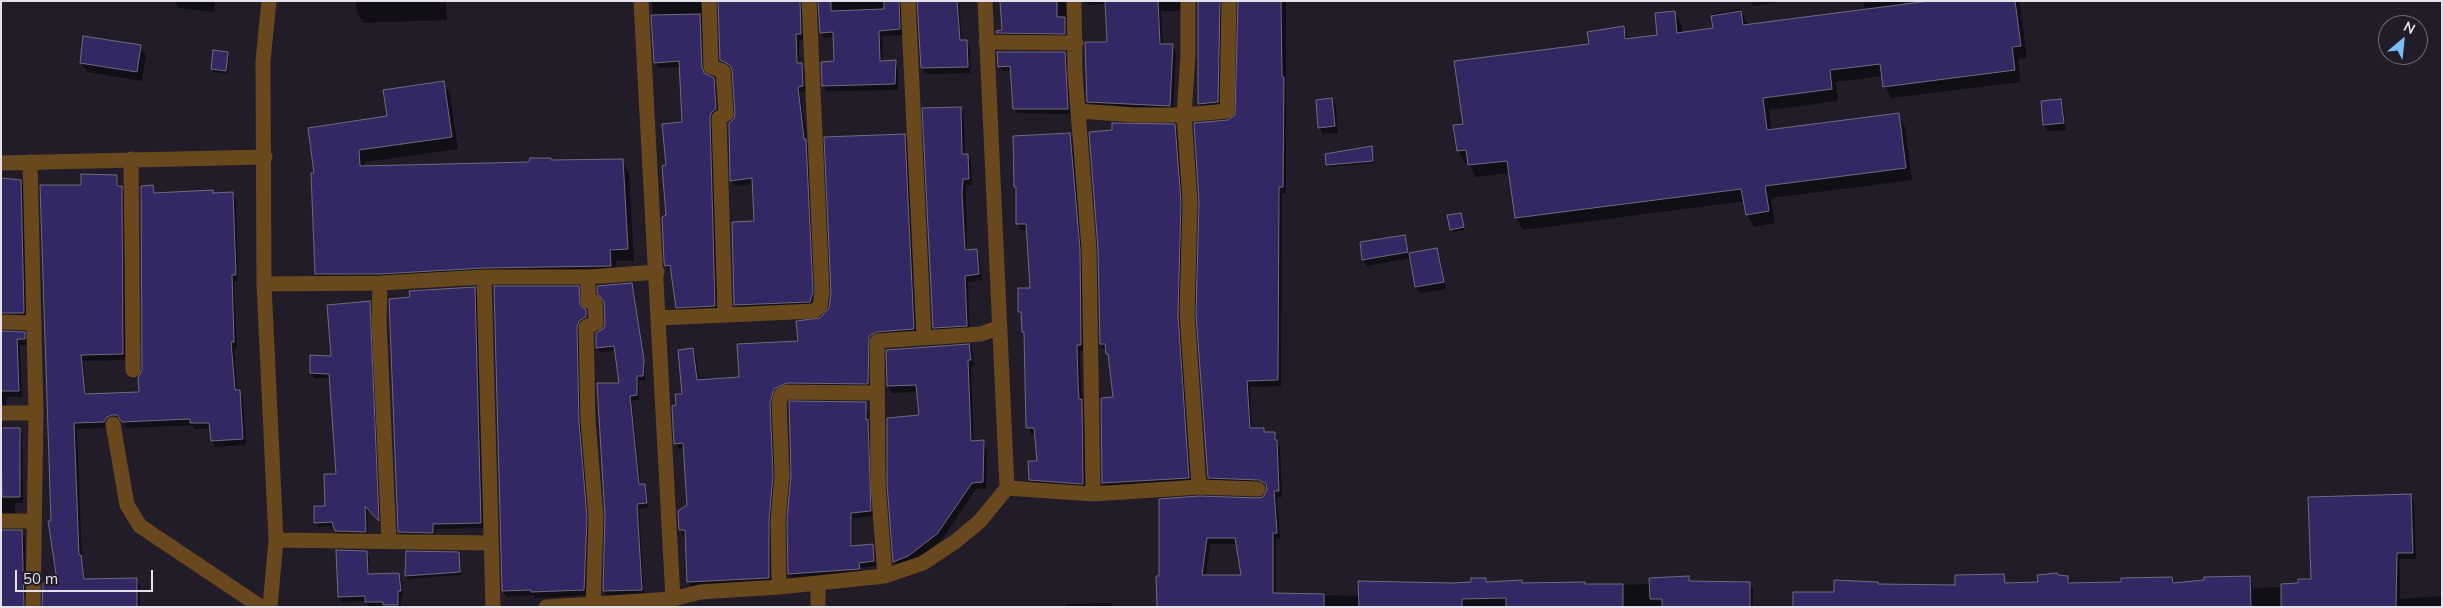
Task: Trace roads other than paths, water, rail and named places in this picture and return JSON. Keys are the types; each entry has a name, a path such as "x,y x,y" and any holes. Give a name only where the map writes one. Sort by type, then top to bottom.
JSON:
{"street":[{"path":"268,1 264,62 264,284 276,540 270,607"},
{"path":"641,1 673,599"},
{"path":"709,1 711,67 723,71 726,114 719,118 725,315"},
{"path":"659,318 814,311 820,306 822,292 809,1"},
{"path":"908,1 924,338"},
{"path":"546,607 700,599 780,587 885,576 923,563 956,541 980,521 1007,488 985,1"},
{"path":"1074,1 1075,74 1089,249 1093,494"},
{"path":"1188,1 1188,56 1184,115 1190,202 1187,314 1199,487"},
{"path":"1079,111 1135,115 1184,115 1227,111 1229,1"},
{"path":"986,42 1076,43"},
{"path":"1,163 265,156"},
{"path":"131,159 133,370"},
{"path":"30,162 36,413 33,607"},
{"path":"264,284 380,283 484,277 588,277 657,272"},
{"path":"484,277 493,607"},
{"path":"588,277 588,301 595,302 596,323 586,327 588,420 596,518 593,605"},
{"path":"380,283 379,320 389,541"},
{"path":"1,322 34,323"},
{"path":"885,576 878,484 877,341 981,334 1000,327"},
{"path":"780,587 778,520 782,475 779,403 781,395 787,392 877,393"},
{"path":"1,413 36,413"},
{"path":"113,424 127,505 140,526 261,607"},
{"path":"1007,488 1093,494 1199,487 1258,488"},
{"path":"1,521 33,521"},
{"path":"276,540 490,543"},
{"path":"818,584 818,607"}]}
